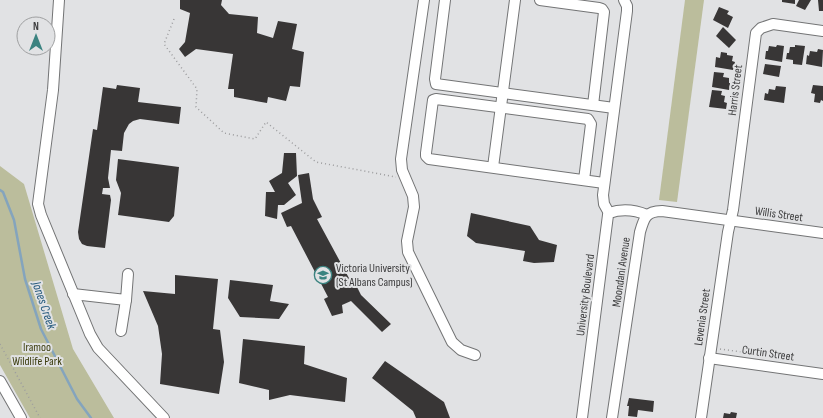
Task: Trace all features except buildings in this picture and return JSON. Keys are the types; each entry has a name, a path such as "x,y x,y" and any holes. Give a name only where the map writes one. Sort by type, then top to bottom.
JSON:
{"street":[{"path":"59,0 53,90 38,204 73,294 90,334 98,348 164,418"},
{"path":"424,0 401,159 402,170 413,196 414,207 407,241 408,252 452,342 461,350 476,355"},
{"path":"445,0 435,79 436,84 614,108"},
{"path":"493,167 515,0"},
{"path":"540,0 599,8 604,12 593,105"},
{"path":"624,0 627,6 627,11 604,183 603,201 609,213 630,211 647,215 652,212 662,211 731,220"},
{"name":"Harris Street","path":"731,220 756,33 761,28 773,24 823,31"},
{"path":"584,180 591,124 590,120 436,99 433,100 426,153 426,156 429,159 604,183"},
{"name":"University Boulevard","path":"582,418 609,213"},
{"name":"Moondani Avenue","path":"612,418 640,232 644,219 647,215"},
{"name":"Willis Street","path":"731,220 823,233"},
{"name":"Levenia Street","path":"701,418 731,220"},
{"path":"121,331 128,274"},
{"path":"73,294 126,300"},
{"name":"Curtin Street","path":"710,358 823,374"},
{"path":"0,381 21,418"}],"path":[{"path":"174,19 164,44 197,89 196,107 224,133 255,139 266,122 316,162 405,179"},
{"path":"0,344 40,418"},
{"path":"720,349 721,345"}],"green space":[{"path":"685,0 704,0 677,202 659,200"},
{"name":"Iramoo Wildlife Park","path":"0,166 24,184 73,349 114,418 30,418 0,365"}],"waterway":[{"name":"Jones Creek","path":"0,190 3,192 14,220 25,279 41,329 77,399 91,418"}],"place":[{"name":"Victoria University (St Albans Campus)","path":"323,275"}]}
